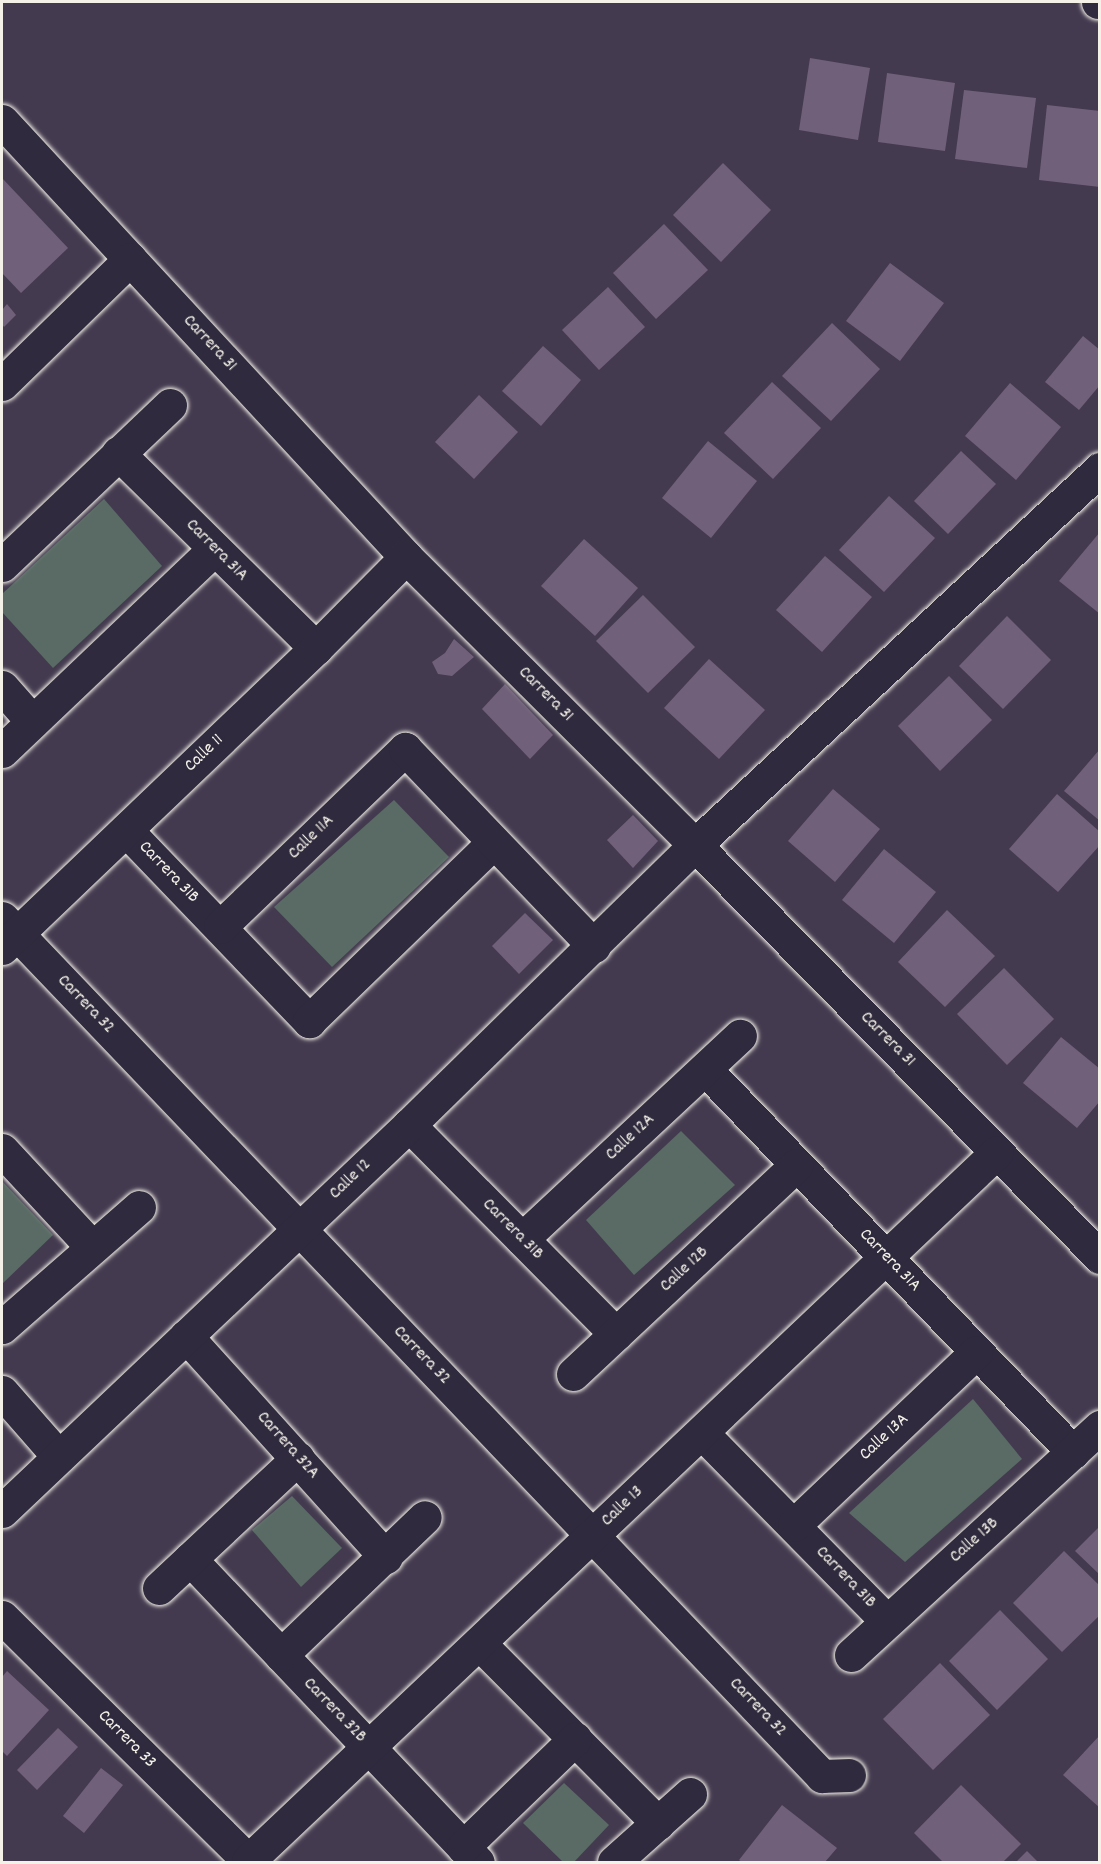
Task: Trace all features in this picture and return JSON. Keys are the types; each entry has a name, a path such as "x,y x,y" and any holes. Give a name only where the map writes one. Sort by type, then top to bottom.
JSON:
{"street":[{"name":"Carrera 31","path":"2,121 406,556 997,1152 1095,1243"},
{"path":"2,384 130,259"},
{"path":"2,565 170,405"},
{"name":"Carrera 31A","path":"118,453 316,648"},
{"name":"Calle 12","path":"2,1511 410,1125 695,845 1100,469"},
{"path":"2,751 214,549"},
{"name":"Calle 11","path":"7,933 126,830 316,648 406,556"},
{"path":"2,687 32,721"},
{"name":"Calle 11A","path":"220,927 405,749 494,842"},
{"name":"Carrera 31B","path":"126,830 309,1021 494,842"},
{"path":"494,842 594,946"},
{"name":"Carrera 32","path":"7,933 300,1229 822,1776 849,1775"},
{"name":"Calle 12A","path":"522,1239 740,1036"},
{"name":"Carrera 31A","path":"705,1069 1073,1452"},
{"name":"Carrera 31B","path":"410,1125 616,1334"},
{"path":"2,1150 92,1247"},
{"name":"Calle 13","path":"249,1862 997,1152"},
{"name":"Calle 12B","path":"573,1374 796,1165"},
{"path":"2,1327 139,1207"},
{"name":"Carrera 32A","path":"186,1336 386,1557"},
{"name":"Calle 13A","path":"794,1525 976,1352"},
{"path":"2,1392 59,1457"},
{"name":"Calle 13B","path":"851,1655 1100,1427"},
{"name":"Carrera 31B","path":"702,1433 887,1621"},
{"path":"159,1588 298,1458"},
{"path":"281,1655 386,1557 425,1517"},
{"name":"Carrera 32B","path":"190,1559 471,1855"},
{"name":"Carrera 33","path":"2,1617 249,1862"},
{"path":"479,1643 658,1823"},
{"path":"471,1855 575,1739"},
{"path":"614,1863 690,1794"}],"green space":[{"path":"104,499 162,566 53,668 2,612 2,594"},
{"path":"394,800 449,857 332,967 274,907"},
{"path":"681,1131 735,1185 634,1275 586,1220"},
{"path":"2,1181 53,1235 2,1284"},
{"path":"973,1399 1022,1459 905,1562 849,1513"},
{"path":"292,1496 342,1548 301,1587 252,1530"},
{"path":"564,1783 609,1825 574,1862 563,1862 523,1823"}],"building":[{"path":"810,58 870,68 858,140 799,130"},
{"path":"887,73 955,83 945,151 878,142"},
{"path":"964,90 1036,98 1027,168 955,159"},
{"path":"1047,105 1100,111 1100,187 1039,180"},
{"path":"723,163 771,210 721,262 673,215"},
{"path":"2,178 68,248 21,293 2,273"},
{"path":"664,224 708,270 656,319 613,273"},
{"path":"890,263 944,303 900,361 846,321"},
{"path":"608,287 645,327 599,370 562,330"},
{"path":"7,304 16,315 4,327 2,310"},
{"path":"832,323 880,369 831,421 782,376"},
{"path":"1083,336 1100,350 1100,385 1079,410 1045,382"},
{"path":"543,346 581,380 541,426 502,391"},
{"path":"772,382 821,428 773,479 724,433"},
{"path":"1010,383 1061,427 1016,480 965,436"},
{"path":"479,395 518,432 474,479 435,442"},
{"path":"708,441 757,481 711,538 662,498"},
{"path":"961,451 996,484 948,534 914,501"},
{"path":"889,496 935,538 884,592 839,550"},
{"path":"1100,532 1100,614 1059,581"},
{"path":"584,539 638,588 595,636 541,586"},
{"path":"825,556 872,597 822,652 776,610"},
{"path":"643,595 695,647 648,693 596,641"},
{"path":"1007,616 1051,660 1003,709 959,666"},
{"path":"454,639 474,657 452,676 438,674 432,662 445,653"},
{"path":"709,659 765,710 719,759 664,708"},
{"path":"949,676 992,720 940,771 898,726"},
{"path":"505,684 553,735 530,759 482,709"},
{"path":"1100,749 1100,821 1064,791"},
{"path":"833,789 880,829 835,882 788,841"},
{"path":"1057,794 1100,832 1100,845 1058,892 1009,849"},
{"path":"633,815 658,841 633,868 607,840"},
{"path":"884,849 936,892 894,943 842,900"},
{"path":"947,910 995,956 945,1007 898,962"},
{"path":"525,913 553,940 519,974 492,946"},
{"path":"1004,968 1054,1019 1007,1065 957,1014"},
{"path":"1061,1037 1100,1069 1100,1101 1077,1128 1023,1083"},
{"path":"1100,1526 1100,1575 1075,1551"},
{"path":"1064,1551 1100,1586 1100,1615 1062,1652 1013,1603"},
{"path":"1000,1610 1048,1659 997,1710 949,1661"},
{"path":"940,1663 990,1715 933,1770 883,1719"},
{"path":"7,1671 49,1710 7,1756 2,1751 2,1677"},
{"path":"58,1728 78,1747 37,1790 17,1770"},
{"path":"1100,1735 1100,1808 1063,1775"},
{"path":"101,1768 123,1785 84,1833 63,1816"},
{"path":"961,1785 1021,1844 1003,1862 943,1862 914,1833"},
{"path":"782,1805 837,1848 825,1862 742,1862 739,1860"},
{"path":"1027,1851 1038,1862 1016,1862"}]}
